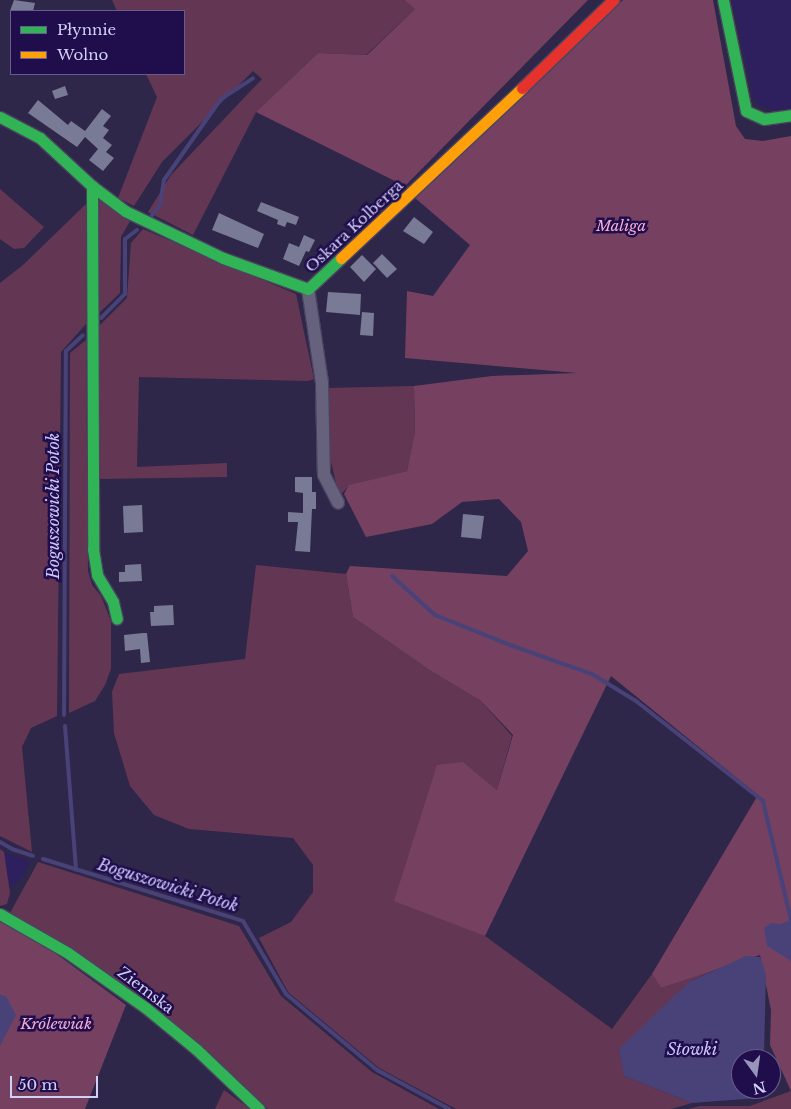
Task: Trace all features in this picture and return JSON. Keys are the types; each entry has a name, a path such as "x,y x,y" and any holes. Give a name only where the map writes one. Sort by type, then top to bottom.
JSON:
{"street":[{"name":"Oskara Kolberga","path":"0,117 40,138 92,186 125,211 214,254 308,289 613,0"},
{"path":"723,0 746,111 764,119 791,115"},
{"path":"92,186 93,549 97,575 113,602 117,619"},
{"path":"308,289 322,383 324,475 338,503"},
{"name":"Ziemska","path":"0,914 68,953 146,1008 196,1049 259,1109"}],"shaded area":[{"path":"112,0 404,0 415,9 366,55 318,53 256,112 193,235 148,212 171,175 262,79 253,71 162,162 134,206 118,198 157,97 146,75 185,75 185,10 117,10"},
{"path":"732,0 791,0 791,108 773,110 759,105 754,99"},
{"path":"0,189 44,227 24,248 14,249 0,239"},
{"path":"97,197 130,221 121,237 120,293 96,316"},
{"path":"86,204 86,324 61,352 57,716 31,728 22,747 32,852 0,836 0,283 23,265"},
{"path":"143,229 296,294 314,379 308,381 139,377 137,467 227,463 227,477 98,479 98,327 127,298 131,243"},
{"path":"86,340 88,571 92,585 101,596 111,621 111,669 105,685 95,701 69,713 70,353"},
{"path":"414,386 415,431 407,471 350,485 339,496 328,449 327,388"},
{"path":"256,565 346,574 353,617 431,671 481,701 512,736 497,790 464,763 406,889 485,936 612,1029 652,974 661,988 717,969 689,982 624,1076 692,1103 671,1109 456,1109 379,1068 288,992 259,938 291,922 313,892 313,865 293,838 189,829 154,815 130,786 114,733 112,692 119,674 245,659"},
{"path":"0,849 4,852 10,893 7,904 0,906"},
{"path":"4,852 30,862 21,879 9,888"},
{"path":"38,862 239,926 281,996 372,1072 439,1109 268,1109 10,913"},
{"path":"224,1090 250,1109 215,1109"},
{"path":"791,1091 791,1109 688,1109 700,1106 750,1106 769,1099 781,1099 781,1095"}],"green space":[{"path":"404,0 588,0 405,186 256,112 318,53 367,55 415,9"},
{"name":"Maliga","path":"623,0 713,0 736,126 745,139 763,141 791,136 791,1091 781,1069 781,1049 772,1049 770,1045 771,1010 760,955 661,988 652,974 758,795 611,676 485,936 394,901 437,765 463,762 497,790 513,735 481,701 431,671 353,617 346,574 350,566 507,576 528,551 521,522 499,499 462,502 432,524 366,537 344,494 349,485 407,471 415,431 414,386 492,376 577,373 405,358 407,291 433,296 470,245 414,197"},
{"name":"Królewiak","path":"0,920 40,942 126,1005 85,1109 0,1109"}],"water":[{"path":"791,920 791,961 767,946 764,928 771,923 780,924"},
{"name":"Stowki","path":"746,956 760,957 766,974 764,1049 731,1049 731,1099 744,1099 692,1103 624,1076 619,1049 689,982"},
{"path":"0,995 6,996 16,1015 0,1046"}],"building":[{"path":"14,0 35,3 33,10 10,10"},
{"path":"65,86 68,95 55,99 52,91"},
{"path":"38,100 68,125 71,121 85,131 102,109 111,116 103,126 109,130 103,138 112,145 106,152 114,158 103,171 89,160 98,149 85,137 77,147 28,113"},
{"path":"261,202 299,217 296,225 287,222 285,227 277,224 278,220 257,211"},
{"path":"219,213 264,234 258,248 212,230"},
{"path":"414,217 433,232 424,244 403,231"},
{"path":"304,235 315,240 309,252 306,251 299,266 283,259 289,243 299,247"},
{"path":"382,254 397,269 387,278 373,263"},
{"path":"362,255 376,269 364,282 350,267"},
{"path":"328,292 361,294 360,315 326,312"},
{"path":"362,312 374,313 373,336 360,335"},
{"path":"295,477 312,477 312,492 316,492 316,509 312,509 310,552 295,551 298,522 288,522 288,512 303,513 303,493 295,492"},
{"path":"142,505 143,532 124,533 123,506"},
{"path":"463,514 484,516 481,539 461,537"},
{"path":"141,564 142,581 119,582 119,572 125,572 125,565"},
{"path":"173,605 174,625 151,626 150,612 154,612 154,606"},
{"path":"147,633 150,662 141,663 140,649 125,651 124,635"}],"waterway":[{"path":"152,215 160,205 164,180 221,99 253,78"},
{"name":"Boguszowicki Potok","path":"101,318 125,294 125,239 137,230"},
{"name":"Boguszowicki Potok","path":"64,715 66,351 83,335"},
{"path":"392,576 435,615 510,645 592,674 636,701 763,801 791,920"},
{"path":"65,726 76,870"},
{"path":"0,842 12,849 33,856"},
{"name":"Boguszowicki Potok","path":"43,859 243,921 286,994 377,1070 449,1109"}],"traffic: fast":[{"path":"723,0 746,111 764,119 791,115"},
{"path":"0,117 40,138 92,186 125,211 223,258 308,289 341,258"},
{"path":"92,186 93,549 97,575 113,602 117,619"},
{"path":"0,914 68,953 146,1008 196,1049 259,1109"}],"traffic: slow":[{"path":"341,258 522,88"}],"traffic: jam":[{"path":"522,88 613,0"}]}
